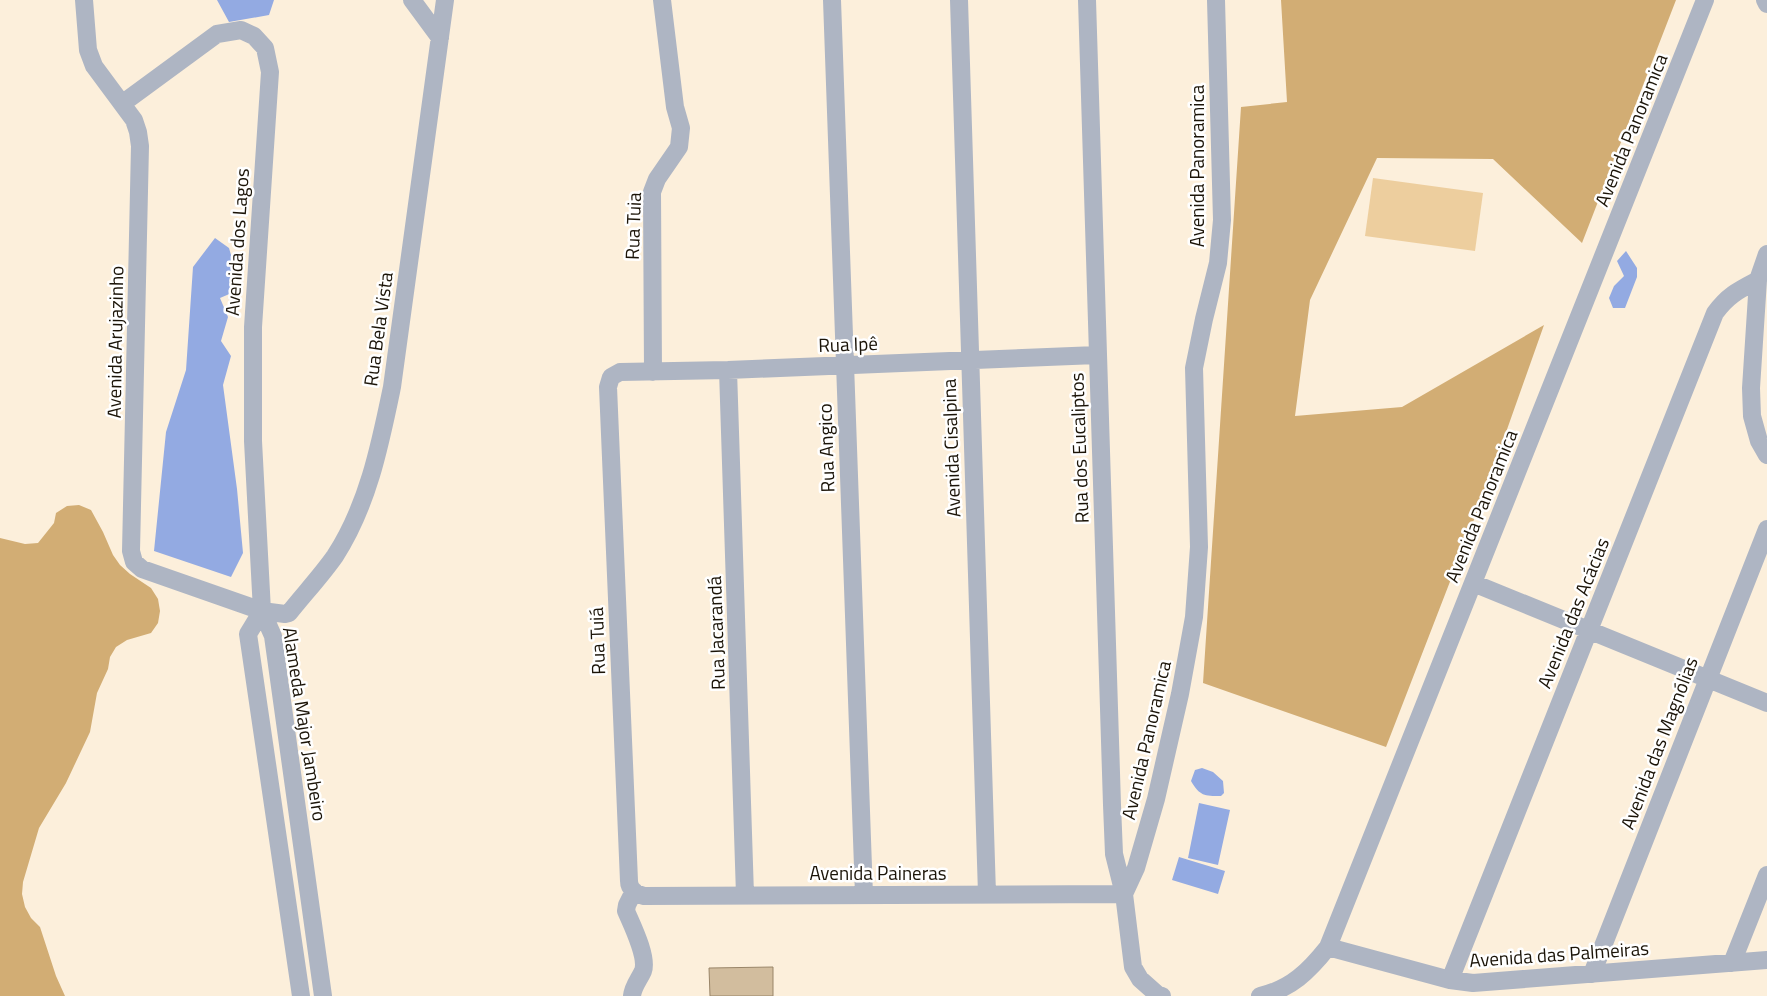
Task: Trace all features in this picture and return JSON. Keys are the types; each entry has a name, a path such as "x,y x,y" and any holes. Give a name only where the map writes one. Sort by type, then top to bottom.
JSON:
{"street":[{"name":"Avenida Arujazinho","path":"84,0 88,50 94,66 134,120 140,146 131,551 134,562 142,569 262,611"},
{"path":"412,0 440,38"},
{"name":"Rua Bela Vista","path":"262,611 289,613 334,557 352,525 368,486 381,441 392,387 445,0"},
{"name":"Rua Tuia","path":"653,372 652,192 657,179 679,147 681,128 675,107 662,0"},
{"name":"Rua Angico","path":"832,0 864,895"},
{"name":"Avenida Cisalpina","path":"959,0 987,894"},
{"name":"Rua dos Eucaliptos","path":"1087,0 1112,825 1114,854 1124,894"},
{"name":"Avenida Panoramica","path":"1124,894 1136,868 1156,799 1180,694 1194,617 1199,547 1194,368 1218,263 1222,220 1216,0"},
{"name":"Avenida Panoramica","path":"1260,996 1287,987 1306,972 1328,947 1705,0"},
{"path":"1765,0 1767,4"},
{"name":"Avenida dos Lagos","path":"123,103 217,34 241,30 254,36 265,48 270,72 253,356 253,441 262,611"},
{"path":"1767,254 1758,280 1750,388 1752,416 1759,441 1767,455"},
{"name":"Avenida das Acácias","path":"1450,980 1715,313 1724,300 1758,280"},
{"name":"Rua Ipê","path":"608,386 611,377 620,372 844,366 1097,355"},
{"name":"Rua Jacarandá","path":"728,370 745,895"},
{"name":"Rua Tuiá","path":"608,386 629,885 634,891"},
{"name":"Avenida das Magnólias","path":"1592,974 1767,529"},
{"path":"1473,584 1767,703"},
{"name":"Alameda Major Jambeiro","path":"262,611 273,636 323,996"},
{"name":"Alameda Major Jambeiro","path":"262,611 248,634 301,996"},
{"path":"1732,963 1767,876"},
{"path":"632,996 643,970 644,960 626,911 634,891"},
{"name":"Avenida Paineras","path":"634,891 644,896 1124,894"},
{"path":"1124,894 1133,967 1140,980 1158,995 1162,996"},
{"name":"Avenida das Palmeiras","path":"1328,947 1450,980 1473,983 1767,960"},
{"path":"296,965 318,962"}],"shaded area":[{"path":"1281,0 1676,0 1582,243 1493,159 1377,158 1310,300 1295,416 1402,407 1544,325 1487,486 1386,747 1203,683 1241,107 1287,102"},
{"path":"1373,178 1483,193 1475,251 1365,236"},
{"path":"79,505 91,510 113,555 120,565 151,588 158,599 160,611 158,623 151,633 127,640 116,647 110,657 108,669 97,693 90,732 66,783 39,828 23,882 22,894 25,907 31,918 40,927 56,976 65,996 0,996 0,538 25,544 38,543 54,523 56,513 67,506"}],"water":[{"path":"217,0 274,0 269,15 229,22"},
{"path":"215,238 229,248 241,289 220,298 228,317 221,341 231,356 223,385 237,489 243,553 231,577 154,551 166,432 186,370 193,267"},
{"path":"1626,251 1637,268 1637,277 1625,308 1613,308 1609,298 1614,286 1624,276 1617,261"},
{"path":"1202,768 1213,772 1223,781 1224,793 1221,796 1203,794 1194,786 1191,781 1195,770"},
{"path":"1199,803 1230,810 1218,865 1188,858"},
{"path":"1179,857 1225,871 1218,894 1172,880"}],"building":[{"path":"773,967 773,996 710,996 709,968"}]}
